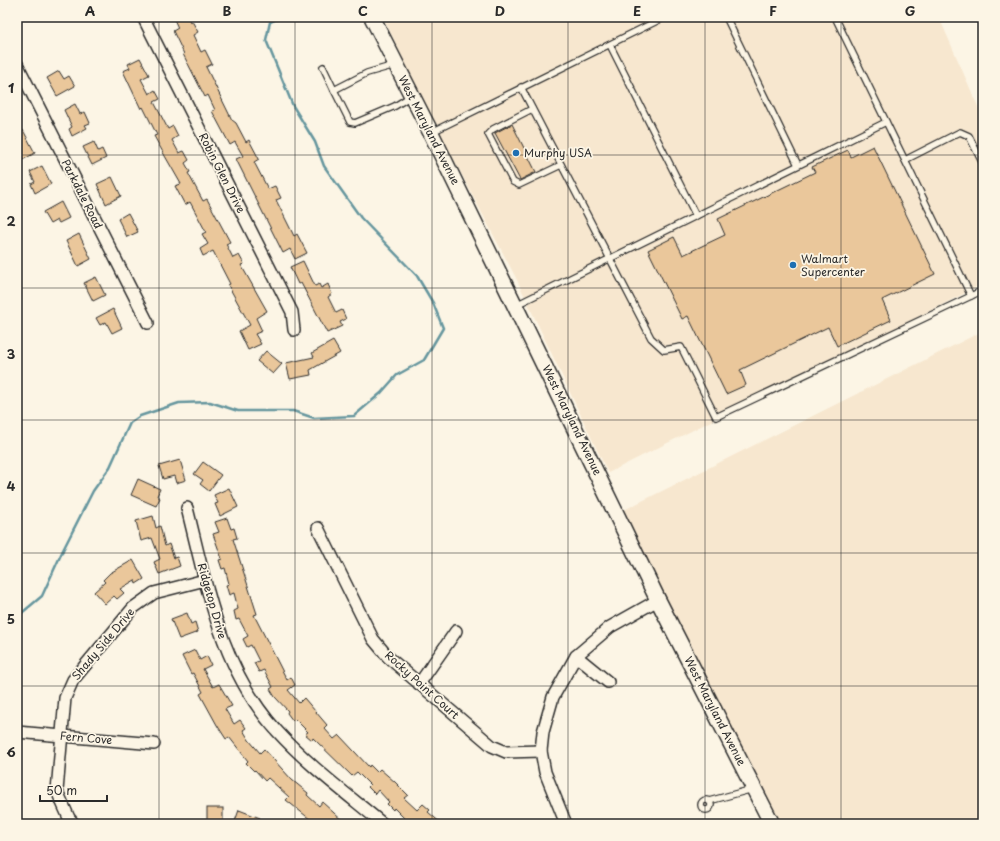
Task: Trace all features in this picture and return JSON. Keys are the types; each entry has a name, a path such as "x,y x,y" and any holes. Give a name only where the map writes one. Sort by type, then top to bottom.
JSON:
{"street":[{"name":"Robin Glen Drive","path":"143,17 292,312 294,330"},
{"name":"West Maryland Avenue","path":"372,17 411,96 432,132 658,600 772,824"},
{"name":"Parkdale Road","path":"17,64 148,323"},
{"name":"Ridgetop Drive","path":"187,508 222,641 256,704 277,731 304,758 383,824"},
{"name":"Rocky Point Court","path":"318,528 373,639 388,657 492,746 506,752 541,752"},
{"name":"Shady Side Drive","path":"74,824 57,791 65,698 72,680 133,608 154,593 205,580"},
{"path":"566,824 544,772 541,752 543,732 553,697 576,656 610,626 658,600"},
{"path":"419,684 456,631"},
{"path":"576,656 608,682"},
{"name":"Fern Cove","path":"17,732 154,744"}],"lane":[{"path":"432,132 665,17"},
{"path":"726,17 798,165"},
{"path":"835,17 971,296"},
{"path":"610,45 696,216"},
{"path":"334,90 368,73 396,65"},
{"path":"323,67 350,122 355,123 395,106 411,96"},
{"path":"521,87 651,338 664,350 681,347 716,417 983,290"},
{"path":"532,109 493,129 488,134 509,175 513,182 519,185 561,165"},
{"path":"516,305 886,122"},
{"path":"905,160 960,132 969,136 983,164"},
{"path":"709,801 754,789"}],"shaded area":[{"path":"383,17 939,17 983,118 983,284 608,473 515,276 420,95"},
{"path":"983,331 983,824 777,824 620,512"}],"building":[{"path":"173,17 188,17 190,22 192,21 198,32 193,35 201,52 205,50 212,64 206,67 232,120 236,123 246,142 249,140 259,159 254,162 268,189 275,186 281,198 276,200 294,236 297,234 307,253 295,259 290,249 283,253 236,159 243,156 235,142 230,145 212,111 215,110 208,95 205,97 183,54 173,31 178,28"},
{"path":"140,58 149,75 141,79 149,94 155,90 160,99 154,102 168,129 173,126 178,136 172,140 179,153 184,151 189,160 185,163 190,172 188,173 203,201 207,199 230,242 226,244 233,258 239,255 244,264 241,265 267,311 256,318 262,331 255,334 261,344 248,350 239,331 250,325 228,285 230,284 213,251 203,256 200,249 208,244 202,234 206,232 190,202 185,205 175,186 181,184 154,136 157,135 143,107 141,109 123,71 130,68 128,64"},
{"path":"59,71 64,79 69,76 75,86 57,96 47,78"},
{"path":"75,104 80,114 85,112 90,123 85,125 87,128 72,136 69,129 72,127 64,110"},
{"name":"Murphy USA","path":"512,124 536,172 520,180 495,133"},
{"path":"23,130 35,153 17,163 17,134"},
{"path":"94,142 98,151 102,149 106,158 92,165 83,147"},
{"name":"Walmart Supercenter","path":"873,146 935,274 882,300 891,320 837,346 828,327 740,370 746,385 726,394 688,316 682,319 648,250 674,237 683,255 725,235 718,219 815,172 812,167 848,150 851,157"},
{"path":"42,166 51,184 35,193 31,184 35,182 30,172"},
{"path":"112,177 121,196 106,204 97,184"},
{"path":"61,202 69,218 59,223 57,220 50,224 43,212"},
{"path":"128,213 138,232 127,237 118,219"},
{"path":"79,234 91,259 78,266 66,241"},
{"path":"303,261 315,286 319,284 321,288 328,284 332,294 328,297 336,313 342,310 346,319 340,322 342,326 327,333 301,283 298,284 290,267"},
{"path":"96,277 105,295 93,301 84,283"},
{"path":"113,309 122,328 112,333 106,322 100,325 96,318"},
{"path":"333,341 340,353 310,370 311,375 290,379 286,363 314,357 312,353"},
{"path":"266,351 282,364 273,374 257,361"},
{"path":"180,460 186,480 176,483 174,476 163,479 159,466"},
{"path":"203,462 221,475 209,491 200,484 203,480 194,474"},
{"path":"138,479 160,489 157,496 160,498 156,506 131,495"},
{"path":"229,488 238,507 220,516 215,504 218,503 214,495"},
{"path":"153,516 156,528 160,526 165,546 169,544 174,558 177,557 180,566 159,574 154,562 160,559 152,538 141,541 136,521"},
{"path":"227,518 231,529 234,528 237,538 233,539 257,614 254,615 287,680 291,677 295,685 288,690 299,703 304,698 327,725 324,728 334,739 339,735 369,767 370,765 377,772 380,769 395,782 408,795 404,798 417,810 423,804 430,810 428,812 442,824 410,824 394,808 393,810 387,804 389,802 378,790 375,794 368,787 370,785 357,772 352,776 313,738 312,740 305,734 308,732 295,719 293,721 287,713 288,711 275,697 270,689 273,687 264,670 259,672 254,663 259,661 251,645 247,647 243,639 248,636 239,619 236,620 234,611 238,609 234,593 229,595 226,585 229,584 225,568 222,569 219,560 222,559 213,534 219,532 215,522"},
{"path":"133,560 144,579 136,584 135,580 120,589 124,593 117,599 114,596 105,604 94,592 105,582 103,580 110,573"},
{"path":"187,613 191,624 195,622 198,632 179,639 171,619"},
{"path":"195,650 200,660 207,656 211,665 203,669 213,687 219,684 232,706 225,709 234,724 240,720 246,728 243,730 249,740 260,753 264,749 292,780 308,793 307,795 319,806 322,802 346,824 307,824 311,820 286,800 289,797 268,778 265,781 246,763 248,761 229,737 226,739 217,725 200,694 203,692 193,673 191,674 182,656"},
{"path":"207,808 223,808 223,824 207,824"},
{"path":"239,810 260,818 258,824 234,824"}],"waterway":[{"path":"17,617 42,596 63,550 93,491 110,467 130,423 140,416 179,403 210,402 238,411 293,411 314,418 354,416 381,393 397,375 424,360 443,328 433,303 417,276 361,218 324,166 315,142 293,106 266,40 270,22 281,17"}],"place":[{"name":"Murphy USA","path":"516,153"},
{"name":"Walmart Supercenter","path":"793,265"}]}
